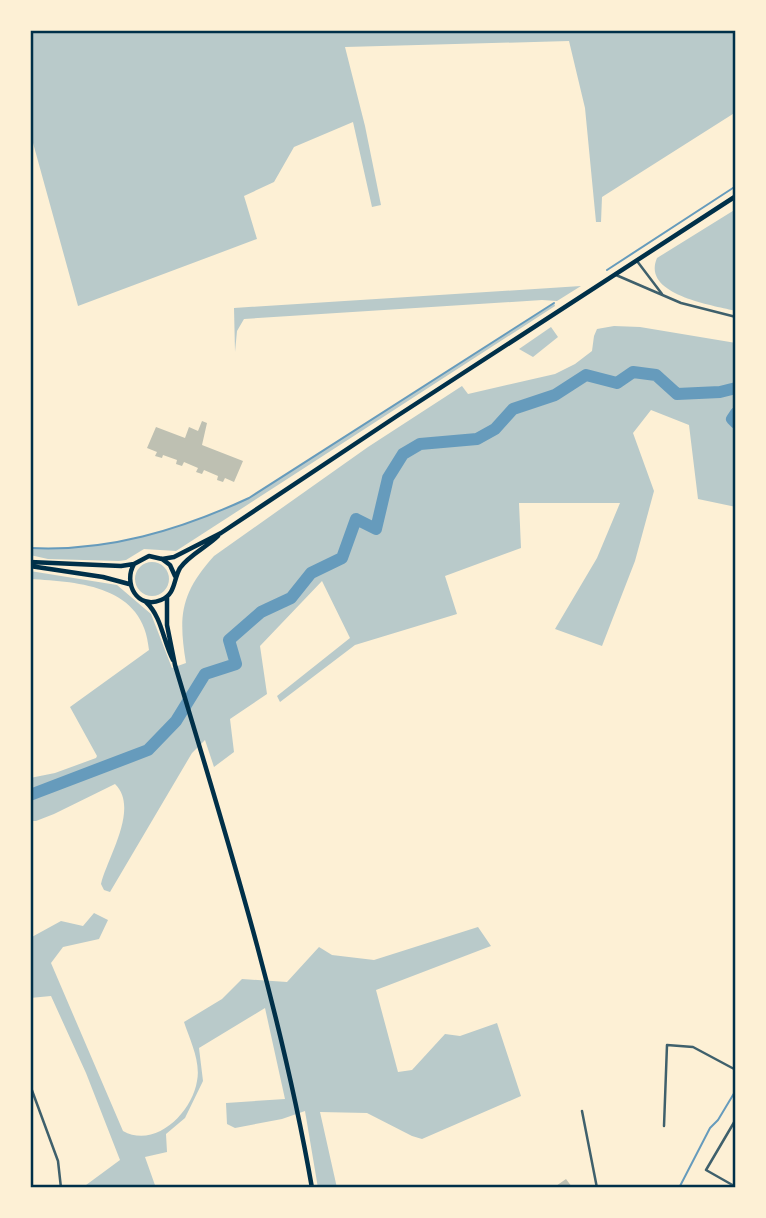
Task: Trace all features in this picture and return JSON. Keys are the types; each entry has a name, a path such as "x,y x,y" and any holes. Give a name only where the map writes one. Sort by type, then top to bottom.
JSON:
{"main road":[{"path":"162,559 181,554 221,533 736,196"},
{"path":"145,601 159,601 167,597 183,564 221,533"},
{"path":"30,564 121,566 134,564 149,556 162,559 170,565 175,577"},
{"path":"30,564 103,577 130,585"},
{"path":"134,564 130,585 137,597 156,613 166,647 175,664"},
{"path":"167,597 167,625 175,664 265,969 312,1188"}],"street":[{"path":"637,261 665,296"},
{"path":"615,275 681,303 736,317"},
{"path":"664,1126 667,1045 693,1048 736,1070"},
{"path":"30,1085 58,1161 61,1188"},
{"path":"582,1111 597,1188"},
{"path":"736,1119 706,1170 736,1188"}],"shaded area":[{"path":"30,30 736,30 736,112 602,197 601,222 596,222 585,108 569,41 345,47 381,205 372,207 353,122 294,147 274,182 244,196 257,239 78,306 30,132"},
{"path":"736,209 736,311 682,296 659,281 655,271 657,258"},
{"path":"581,286 557,301 244,319 237,331 235,352 234,308"},
{"path":"554,303 555,306 176,551 144,549 126,560 119,561 48,559 30,555 30,548 87,546 170,529 249,498"},
{"path":"614,326 640,327 736,343 736,507 698,499 689,425 651,410 633,433 654,491 635,561 602,646 555,629 597,558 620,503 519,503 521,548 445,576 457,614 355,645 280,702 277,696 350,638 322,581 260,646 267,694 230,719 234,752 214,767 205,740 192,753 110,892 104,890 101,884 120,833 124,806 122,794 115,784 54,814 30,821 30,778 55,773 97,756 70,707 149,650 145,629 135,612 123,600 89,586 30,579 30,571 117,585 151,614 172,668 186,663 182,631 185,605 195,582 214,556 368,447 462,386 468,394 555,374 592,351 597,329"},
{"path":"551,327 558,337 533,357 519,349"},
{"path":"152,562 164,567 169,579 164,591 152,596 140,591 135,579 140,567"},
{"path":"94,913 108,920 99,939 63,947 51,963 123,1131 135,1135 159,1132 180,1116 194,1093 198,1074 194,1051 184,1022 222,999 242,979 287,982 319,947 332,955 374,960 478,927 491,946 376,990 398,1072 412,1070 445,1034 460,1036 497,1023 521,1096 422,1139 367,1113 320,1112 337,1188 318,1188 305,1111 282,1119 235,1128 227,1124 226,1103 285,1099 265,1008 199,1048 203,1081 185,1118 166,1134 167,1152 145,1157 156,1188 82,1188 120,1160 86,1073 51,996 30,998 30,938 61,921 83,926"}],"building":[{"path":"202,421 207,423 202,445 243,461 234,482 225,478 223,482 217,480 218,476 204,470 202,474 196,472 198,468 184,462 182,466 176,464 177,460 163,455 162,458 155,456 157,452 147,448 156,427 185,438 189,427 198,431"},
{"path":"566,1179 572,1187 575,1185 577,1188 557,1188 556,1186"}],"waterway":[{"path":"607,270 736,186"},
{"path":"30,548 87,546 142,536 196,520 249,498 554,303"},
{"path":"30,795 148,750 176,721 205,674 236,664 229,640 261,612 291,598 311,573 342,558 356,519 376,529 388,478 403,454 420,444 477,439 495,429 513,409 555,395 586,375 617,383 633,372 656,375 677,394 720,392 736,388"},
{"path":"736,413 732,419 736,423"},
{"path":"679,1188 710,1128 736,1090"}]}
